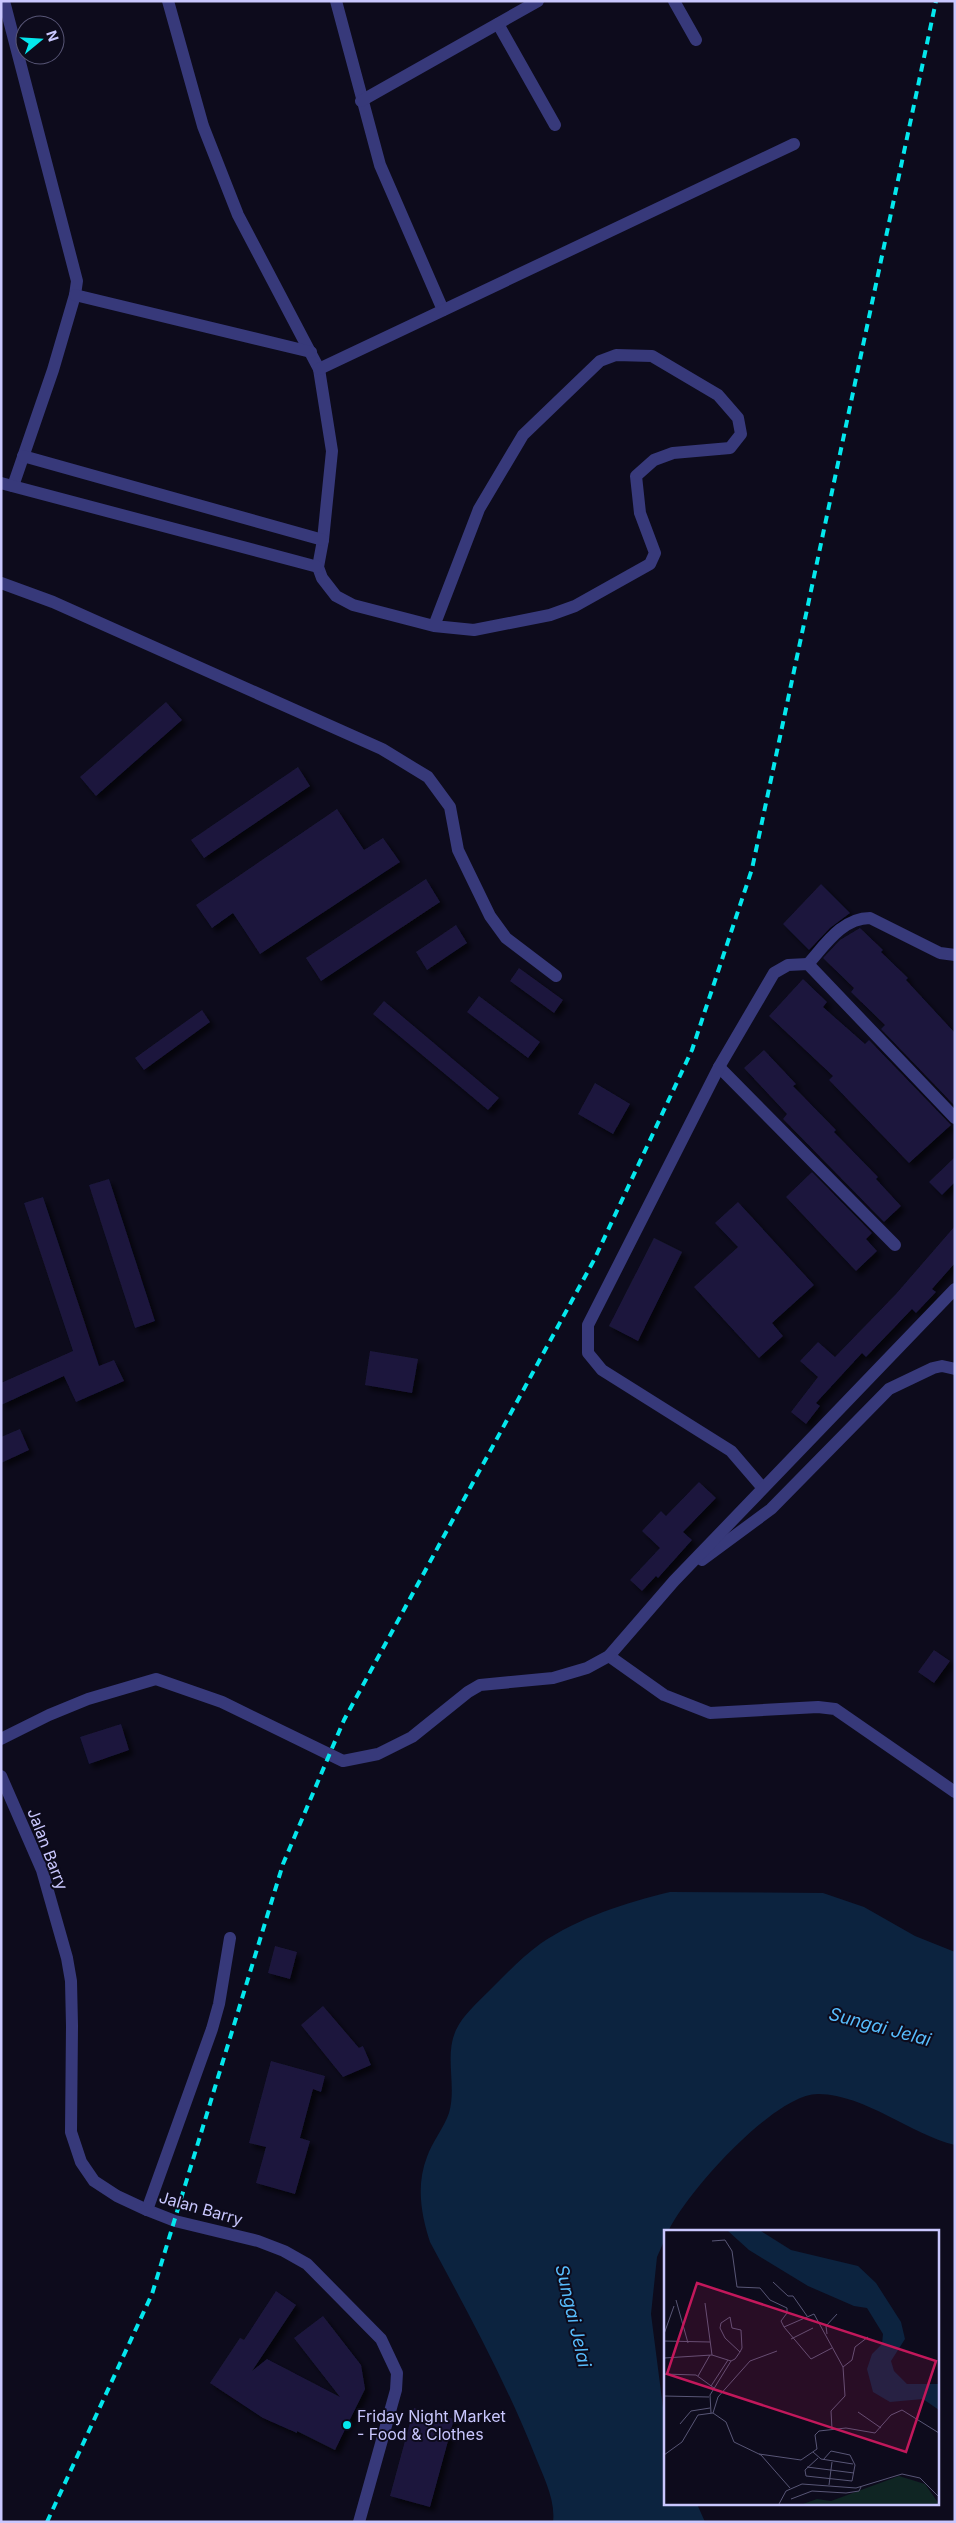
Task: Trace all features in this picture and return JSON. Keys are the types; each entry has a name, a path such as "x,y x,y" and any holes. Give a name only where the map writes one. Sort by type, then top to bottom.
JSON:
{"street":[{"path":"4,1 74,264 76,281 76,295 53,370 23,456 7,485 318,566"},
{"path":"168,1 203,126 238,215 312,352 319,369 332,451 323,540 318,566 322,578 336,596 353,605 434,626 474,630 550,615 575,606 650,564 655,553 640,513 636,476 654,460 674,453 730,448 741,434 738,418 718,395 652,356 616,355 600,361 522,435 479,510 434,626"},
{"path":"336,1 361,101 380,165 443,310"},
{"path":"361,101 538,1"},
{"path":"674,1 696,40"},
{"path":"498,24 556,125"},
{"path":"319,369 794,144"},
{"path":"76,295 312,352"},
{"path":"23,456 323,540"},
{"path":"1,583 53,602 382,749 428,777 450,807 458,850 490,916 506,938 556,976"},
{"path":"762,1488 731,1451 602,1370 588,1353 588,1325 719,1067 774,973 788,965 808,964 839,929 862,918 870,918 940,953 955,956"},
{"path":"808,964 955,1118"},
{"path":"719,1067 895,1245"},
{"path":"1,1739 80,1702 156,1679 222,1702 343,1761 378,1754 412,1737 468,1692 480,1685 553,1678 587,1668 609,1656 674,1581 955,1289"},
{"path":"674,1581 770,1509 889,1389 933,1368 942,1366 955,1369"},
{"path":"609,1656 664,1694 710,1713 818,1707 835,1709 955,1792"},
{"name":"Jalan Barry","path":"1,1776 42,1870 67,1958 71,2008 71,2132 80,2162 94,2181 117,2196 147,2210 175,2221 258,2241 284,2251 307,2264 381,2339 397,2373 396,2390 359,2522"},
{"path":"147,2210 212,2029 219,2004 230,1938"}],"water":[{"name":"Sungai Jelai","path":"670,1892 823,1893 864,1907 915,1936 955,1952 955,2145 921,2133 854,2101 819,2094 801,2098 780,2109 734,2148 693,2194 669,2230 664,2230 664,2241 657,2257 651,2314 664,2415 664,2506 698,2506 705,2522 553,2522 550,2496 523,2426 485,2346 430,2242 422,2210 422,2178 429,2151 449,2113 452,2092 451,2050 459,2024 520,1960 540,1944 571,1926 603,1912"}],"building":[{"path":"166,702 182,720 96,796 80,777"},
{"path":"298,767 310,786 204,858 191,840"},
{"path":"337,809 364,850 383,838 400,862 260,954 233,913 212,928 196,905"},
{"path":"426,879 440,902 321,981 306,958"},
{"path":"821,884 850,913 830,928 809,950 783,924"},
{"path":"456,925 467,943 427,970 416,952"},
{"path":"860,928 883,950 881,952 908,978 906,980 955,1033 955,1106 881,1029 885,1025 851,992 854,988 823,958 840,940"},
{"path":"519,968 563,1000 554,1013 510,981"},
{"path":"803,979 827,1002 823,1007 865,1044 869,1040 951,1125 909,1163 829,1080 833,1076 769,1016"},
{"path":"479,996 540,1042 528,1058 467,1012"},
{"path":"384,1001 499,1098 488,1110 373,1014"},
{"path":"202,1010 210,1022 144,1070 135,1058"},
{"path":"764,1050 796,1084 793,1086 836,1130 834,1132 878,1177 876,1179 901,1206 884,1222 783,1119 787,1114 744,1068"},
{"path":"595,1083 630,1104 613,1134 578,1114"},
{"path":"955,1157 955,1182 942,1195 929,1182"},
{"path":"812,1172 872,1233 866,1239 877,1251 856,1271 786,1197"},
{"path":"109,1179 155,1321 135,1328 89,1185"},
{"path":"43,1197 99,1366 114,1360 124,1381 76,1402 64,1376 1,1405 1,1383 73,1351 24,1203"},
{"path":"738,1202 814,1285 772,1323 783,1336 759,1358 694,1287 738,1247 715,1223"},
{"path":"955,1226 955,1263 932,1289 936,1292 916,1313 912,1309 866,1357 862,1353 816,1403 820,1406 806,1424 791,1412 818,1377 800,1361 818,1342 835,1357 896,1294"},
{"path":"654,1238 682,1252 638,1341 609,1326"},
{"path":"370,1351 418,1359 412,1393 365,1385"},
{"path":"20,1429 29,1450 1,1463 1,1437"},
{"path":"699,1482 716,1498 683,1532 692,1540 658,1578 656,1576 642,1591 630,1580 660,1548 642,1531 661,1511 666,1516"},
{"path":"934,1650 950,1661 934,1683 918,1672"},
{"path":"121,1724 129,1750 89,1764 80,1737"},
{"path":"275,1946 297,1952 290,1979 268,1973"},
{"path":"323,2006 359,2048 363,2046 371,2065 343,2077 301,2025"},
{"path":"271,2061 325,2076 321,2092 313,2089 300,2138 310,2141 295,2194 256,2183 266,2147 249,2143"},
{"path":"276,2291 296,2305 252,2371 267,2359 340,2397 294,2338 323,2316 361,2365 365,2389 335,2450 297,2431 297,2433 263,2418 210,2383 240,2338 244,2340"},
{"path":"414,2408 454,2419 430,2507 390,2496"}],"railway":[{"path":"47,2522 152,2294 283,1864 344,1720 594,1260 692,1050 752,869 936,1"}],"place":[{"name":"Friday Night Market - Food & Clothes","path":"347,2425"}]}
